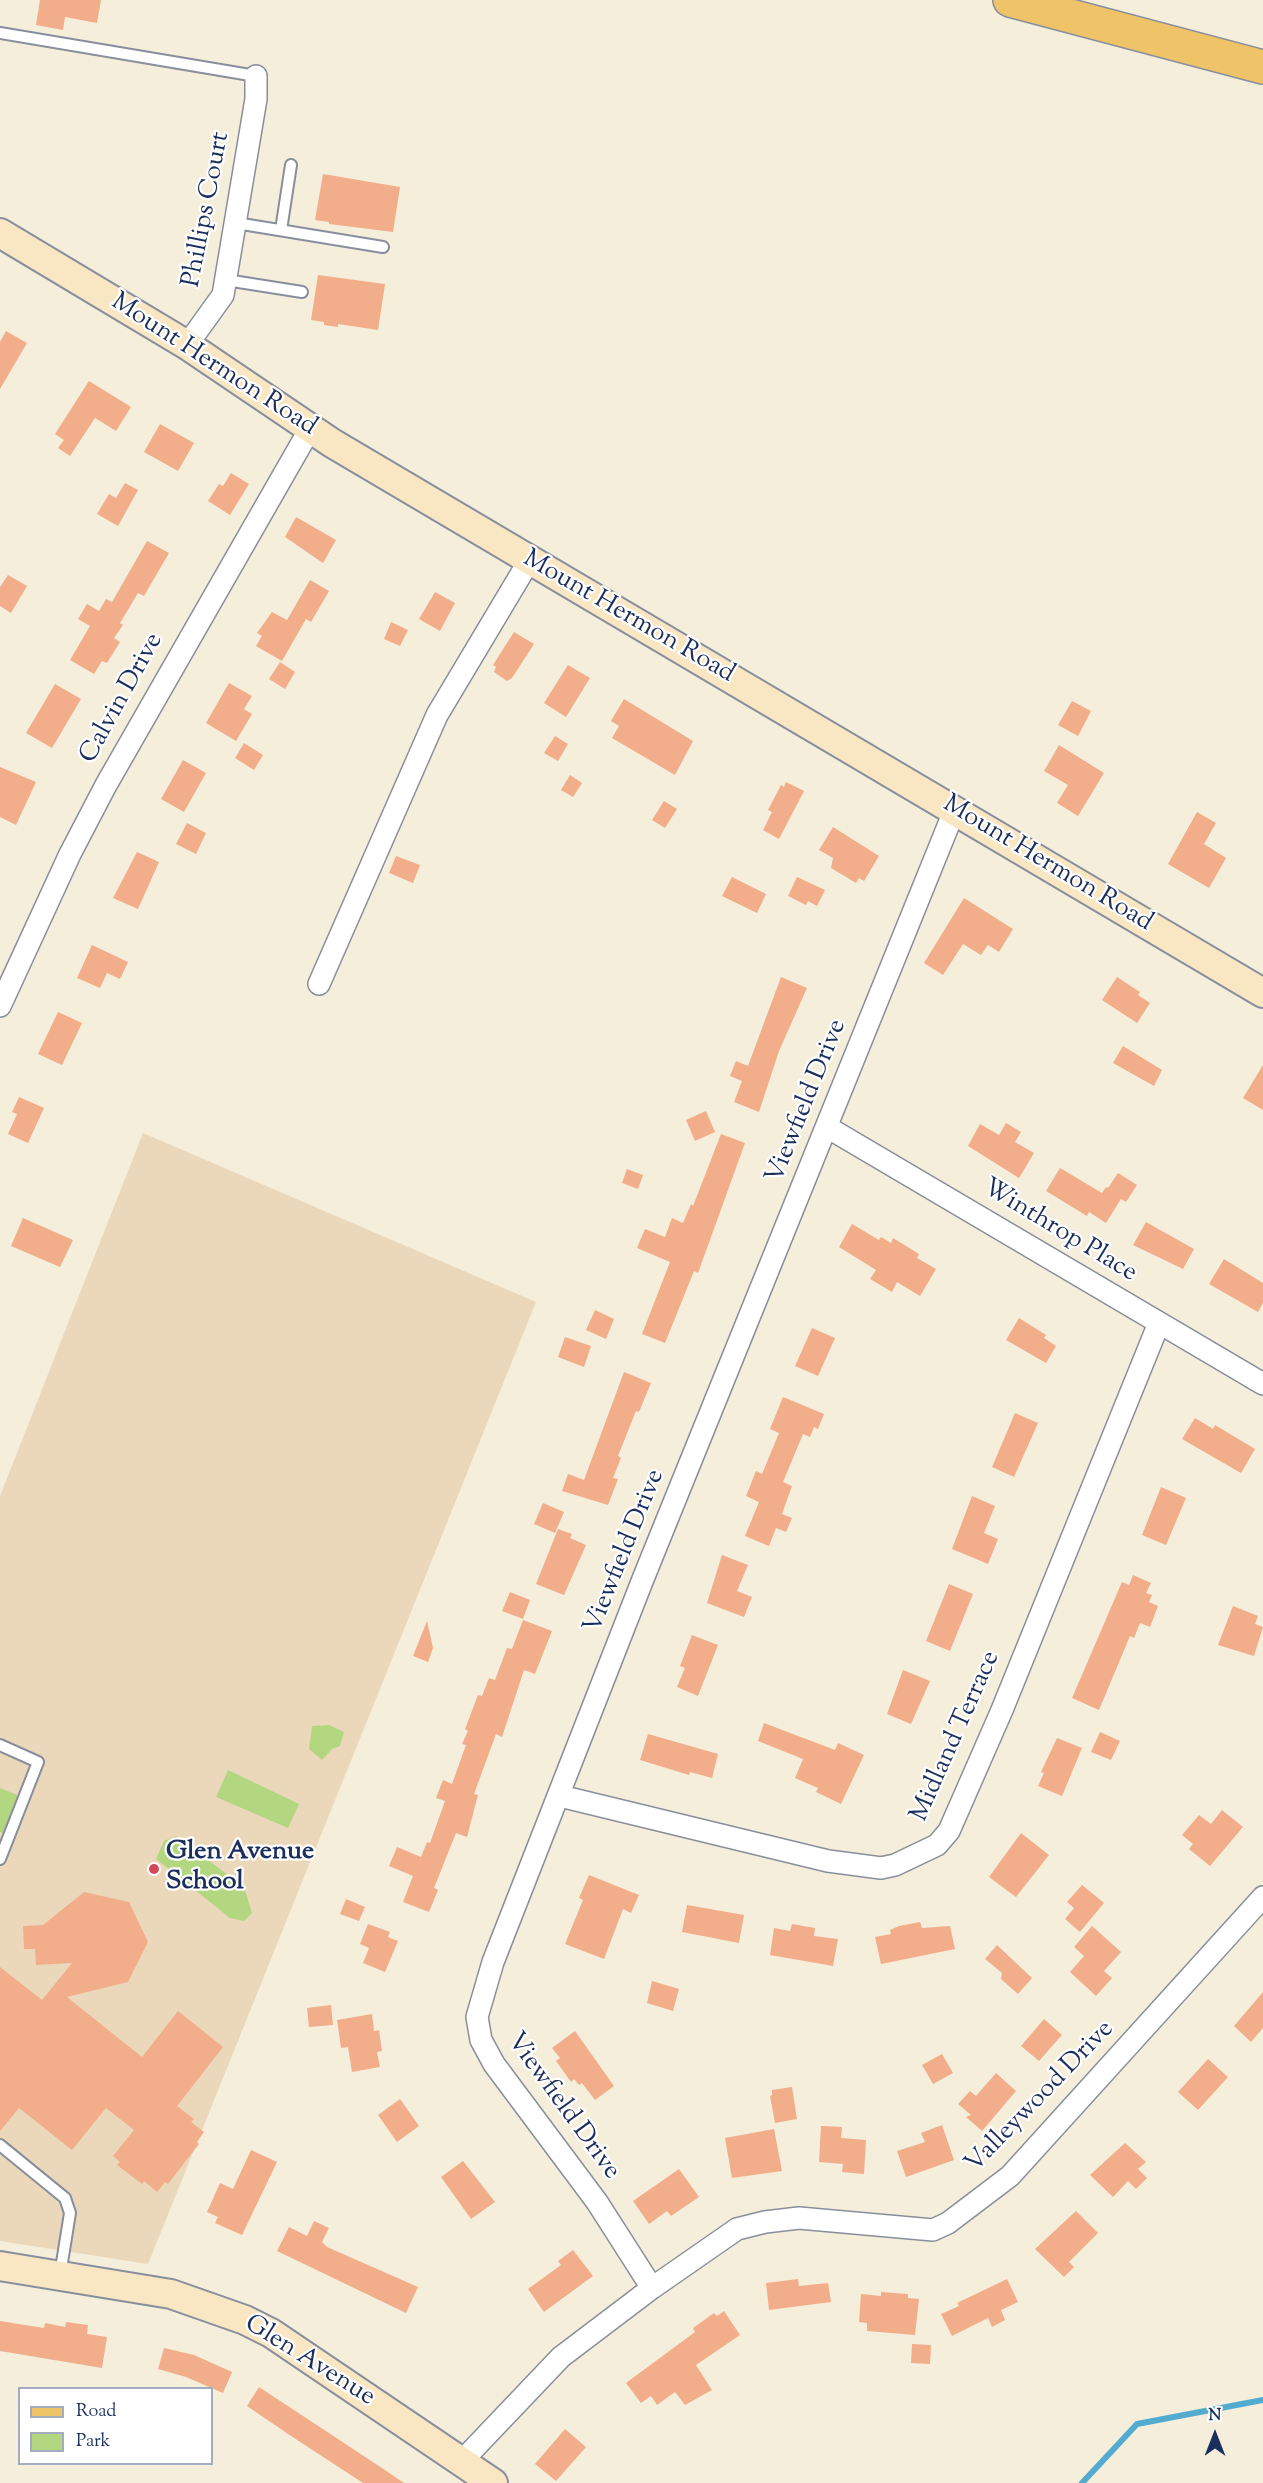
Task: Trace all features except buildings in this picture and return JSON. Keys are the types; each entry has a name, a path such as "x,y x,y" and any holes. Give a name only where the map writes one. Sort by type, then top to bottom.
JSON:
{"main road":[{"path":"1010,0 1263,67"},
{"name":"Mount Hermon Road","path":"0,233 187,345 332,443 1263,993"},
{"name":"Glen Avenue","path":"0,2266 171,2294 200,2302 244,2320 271,2333 493,2483"}],"street":[{"name":"Phillips Court","path":"187,345 224,296 256,99 256,76"},
{"name":"Calvin Drive","path":"0,1006 70,854 106,784 311,427"},
{"path":"319,984 437,715 529,561"},
{"name":"Viewfield Drive","path":"652,2288 597,2202 494,2064 481,2040 477,2017 493,1962 648,1569 955,809"},
{"name":"Winthrop Place","path":"827,1127 1101,1286 1263,1384"},
{"name":"Midland Terrace","path":"560,1796 828,1862 881,1868 896,1865 937,1845 949,1832 1002,1710 1159,1323"},
{"name":"Valleywood Drive","path":"462,2461 561,2357 652,2288 737,2229 765,2222 799,2218 933,2230 948,2223 1010,2176 1263,1897"}],"lane":[{"path":"0,33 256,76"},
{"path":"281,230 291,165"},
{"path":"236,223 383,247"},
{"path":"226,280 302,292"},
{"path":"0,1745 38,1762 0,1859"},
{"path":"0,2145 65,2198 70,2213 60,2276"}],"shaded area":[{"name":"Glen Avenue School","path":"143,1133 536,1302 148,2264 0,2241 0,1496"}],"green space":[{"path":"329,1725 344,1732 340,1746 332,1749 322,1760 309,1749 312,1726"},
{"path":"228,1770 299,1804 288,1828 216,1797"},
{"path":"0,1788 20,1796 3,1833 0,1832"},
{"path":"176,1836 244,1887 252,1913 244,1921 230,1918 156,1859 164,1841"}],"waterway":[{"path":"1082,2483 1137,2424 1263,2400"}],"place":[{"name":"Glen Avenue School","path":"154,1869"}]}
